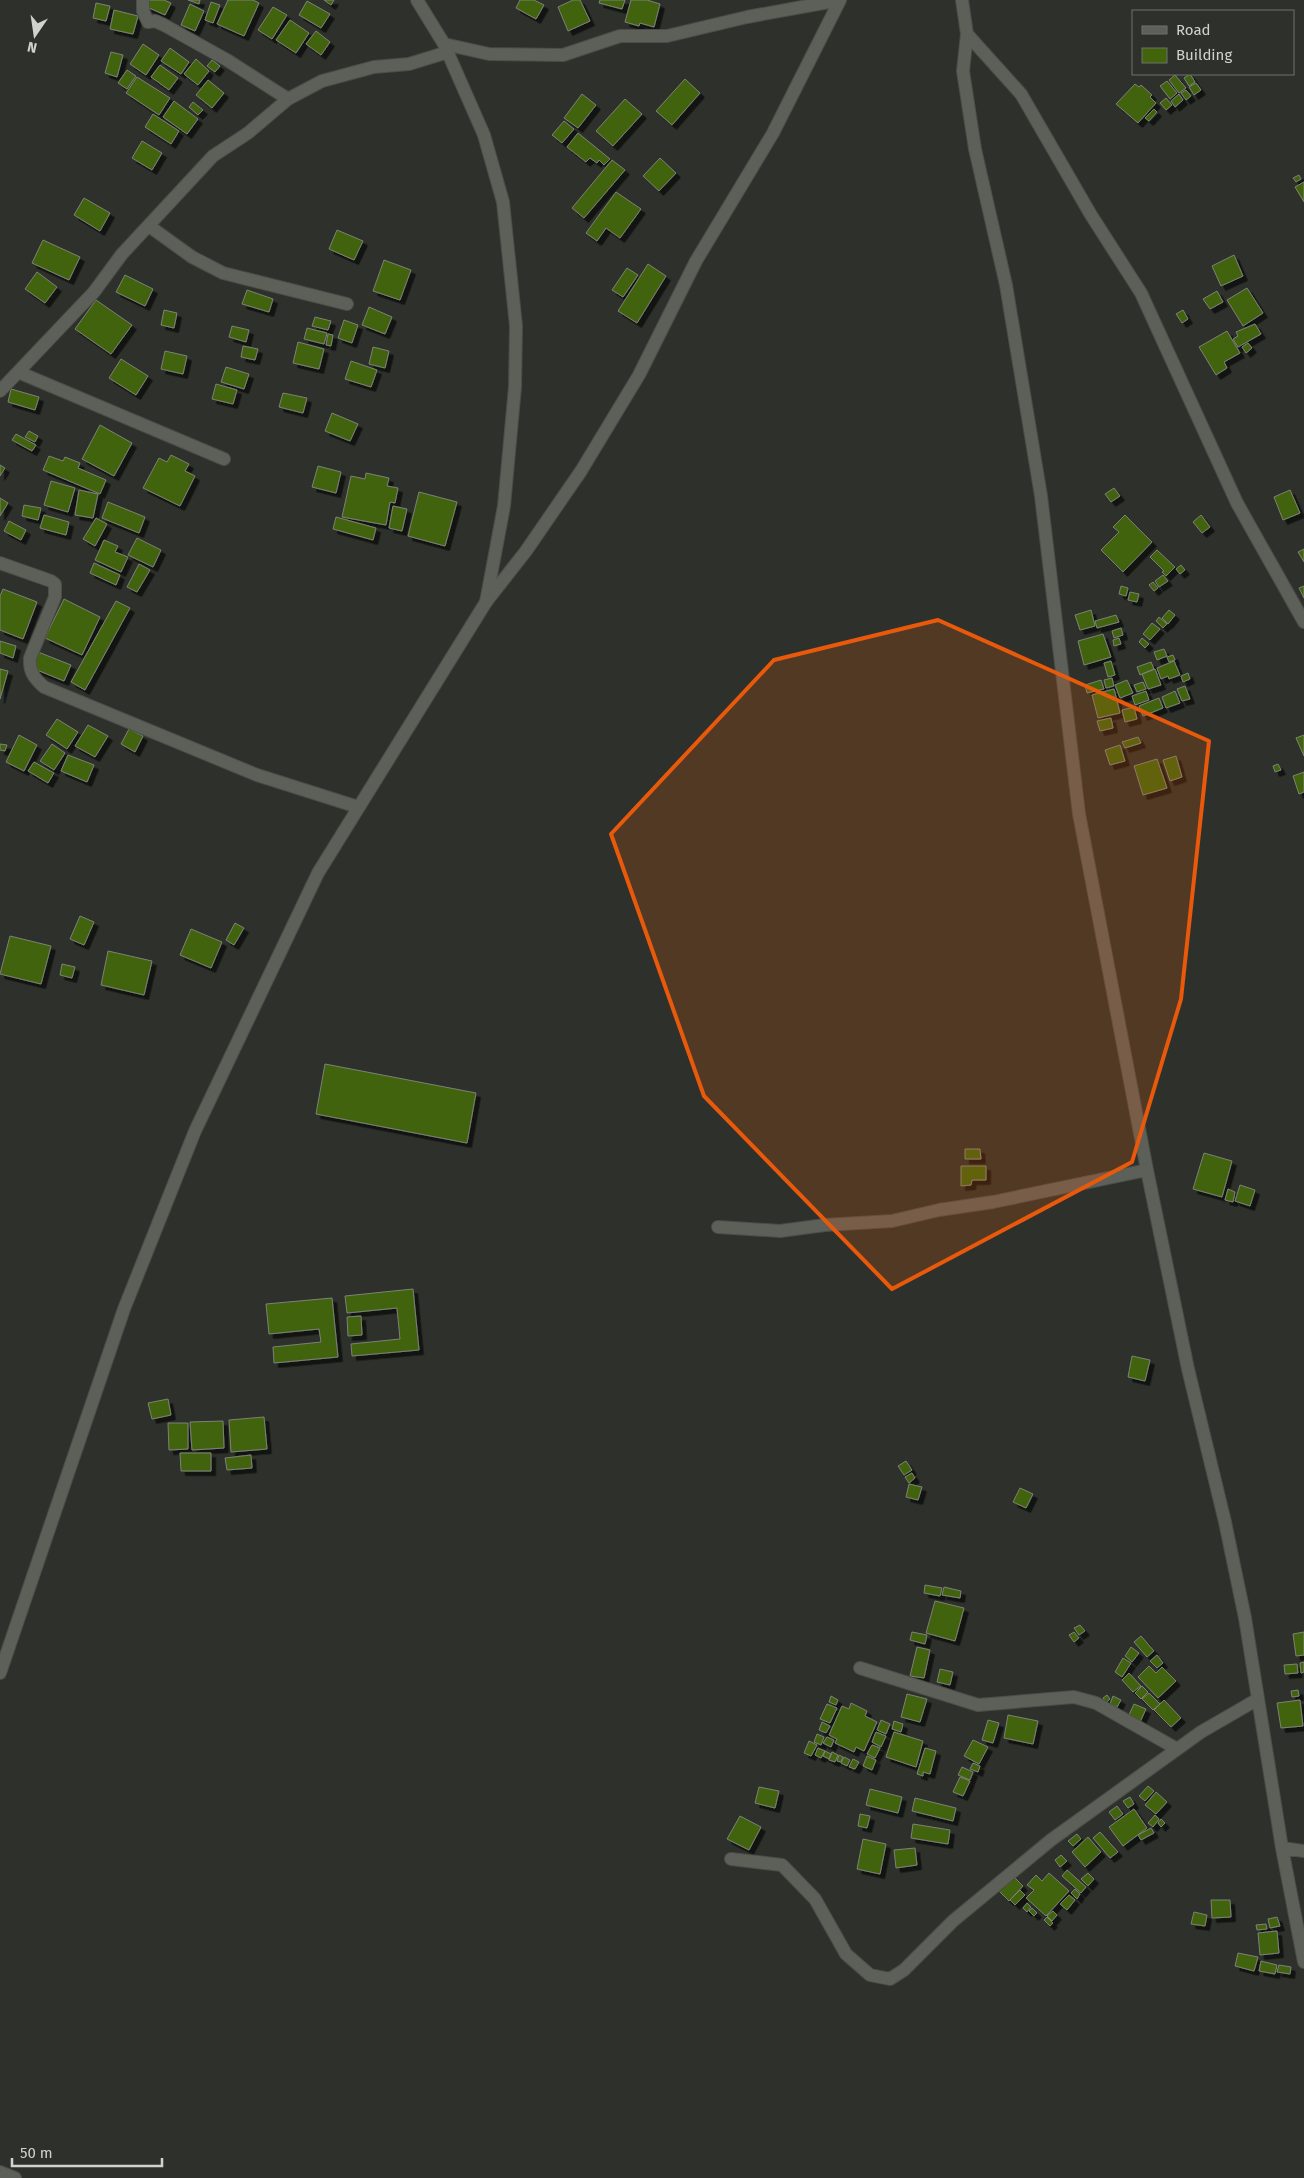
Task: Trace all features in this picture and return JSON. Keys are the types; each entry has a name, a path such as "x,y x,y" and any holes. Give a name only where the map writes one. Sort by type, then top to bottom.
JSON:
{"street":[{"path":"143,0 143,11 148,22 155,21 172,29 227,60 288,99"},
{"path":"417,0 446,48 484,135 503,202 516,326 515,387 504,506 486,602"},
{"path":"0,391 94,292 122,254 213,156 248,133 288,99 322,81 374,68 409,64 446,48 489,54 563,55 620,36 667,36 747,17 840,0"},
{"path":"1,1669 124,1308 195,1131 318,873 486,602 526,551 581,471 639,374 696,261 773,133 840,0"},
{"path":"962,0 967,34 963,71 975,149 1006,285 1041,496 1079,814 1147,1170 1188,1369 1225,1522 1245,1618 1282,1848 1304,1962"},
{"path":"967,34 1020,94 1141,293 1237,503 1304,622"},
{"path":"149,226 192,257 223,273 347,304"},
{"path":"18,372 224,459"},
{"path":"0,563 55,584 55,597 30,658 29,668 44,687 257,775 358,807"},
{"path":"718,1227 780,1231 825,1225 892,1222 939,1210 994,1202 1147,1170"},
{"path":"860,1668 978,1705 1074,1697 1096,1703 1177,1749"},
{"path":"731,1859 782,1865 815,1898 846,1954 870,1975 890,1979 904,1970 953,1921 1051,1840 1201,1732 1258,1699"},
{"path":"1282,1848 1304,1852"},
{"path":"0,2172 14,2178"}],"highlighted area":[{"path":"938,620 1209,741 1181,999 1132,1162 892,1289 704,1096 611,834 774,660"}],"building":[{"path":"150,0 164,0 171,3 165,15 147,7"},
{"path":"188,0 200,0 199,4"},
{"path":"228,0 253,0 259,3 244,36 217,24"},
{"path":"324,0 334,0 331,5"},
{"path":"520,0 534,0 544,5 536,19 516,8"},
{"path":"573,0 580,0 590,21 568,31 558,7"},
{"path":"600,0 625,0 622,9 599,3"},
{"path":"631,0 647,0 660,4 654,27 640,23 639,26 625,22"},
{"path":"307,1 330,14 321,28 299,15"},
{"path":"211,2 220,5 213,23 205,20"},
{"path":"96,3 110,6 106,21 93,18"},
{"path":"190,4 204,11 195,31 181,25"},
{"path":"273,7 287,15 272,39 258,30"},
{"path":"114,10 138,16 133,34 110,29"},
{"path":"290,20 309,33 296,53 276,40"},
{"path":"316,31 330,42 321,55 306,44"},
{"path":"143,44 159,55 146,75 130,64"},
{"path":"170,48 189,62 181,74 161,61"},
{"path":"111,52 123,55 117,77 105,73"},
{"path":"196,59 209,71 198,85 184,74"},
{"path":"212,60 220,66 215,72 207,66"},
{"path":"160,65 178,78 169,90 151,77"},
{"path":"127,70 136,76 127,89 118,83"},
{"path":"1175,75 1186,88 1179,93 1169,80"},
{"path":"1191,75 1195,82 1189,86 1184,78"},
{"path":"137,77 170,98 159,115 126,93"},
{"path":"685,79 700,93 672,125 656,111"},
{"path":"208,80 224,93 212,108 196,95"},
{"path":"1167,81 1177,93 1170,99 1160,86"},
{"path":"1196,83 1201,90 1194,95 1189,87"},
{"path":"1135,84 1139,87 1141,85 1152,95 1150,97 1156,103 1138,123 1116,104"},
{"path":"1186,90 1191,96 1186,100 1181,93"},
{"path":"582,94 596,105 578,128 564,118"},
{"path":"1179,94 1183,100 1175,107 1171,101"},
{"path":"1166,98 1172,105 1166,110 1160,103"},
{"path":"625,99 642,114 613,146 596,131"},
{"path":"174,101 198,119 187,134 163,117"},
{"path":"193,102 203,110 198,115 189,107"},
{"path":"1154,109 1157,112 1149,121 1145,118"},
{"path":"153,114 179,131 171,144 145,127"},
{"path":"564,121 574,129 562,143 552,135"},
{"path":"578,133 610,159 604,165 599,160 597,163 590,158 586,162 567,147"},
{"path":"142,141 162,153 152,170 132,158"},
{"path":"660,158 676,173 659,191 643,176"},
{"path":"612,160 625,170 584,218 572,208"},
{"path":"1299,175 1301,179 1296,182 1293,178"},
{"path":"1304,182 1304,202 1295,187"},
{"path":"616,192 641,209 620,238 606,228 597,241 586,233"},
{"path":"84,198 110,213 100,231 74,215"},
{"path":"337,230 363,241 354,260 329,249"},
{"path":"43,240 80,257 69,280 32,263"},
{"path":"1234,255 1243,276 1221,286 1212,266"},
{"path":"384,260 411,270 400,300 373,291"},
{"path":"648,264 666,276 637,323 618,311"},
{"path":"627,268 638,275 623,297 612,290"},
{"path":"37,272 57,287 45,303 25,289"},
{"path":"125,275 153,289 145,306 116,292"},
{"path":"1247,288 1263,313 1243,326 1227,300"},
{"path":"247,290 273,299 269,312 242,304"},
{"path":"1217,291 1223,302 1210,309 1203,299"},
{"path":"96,300 132,325 111,354 75,329"},
{"path":"369,307 392,317 385,334 362,325"},
{"path":"164,310 177,313 174,328 161,325"},
{"path":"1183,310 1188,319 1182,323 1176,314"},
{"path":"315,317 331,321 328,330 312,326"},
{"path":"344,320 358,325 352,343 338,338"},
{"path":"1255,324 1261,334 1238,347 1233,339 1238,336 1236,332"},
{"path":"232,326 249,330 246,342 229,337"},
{"path":"307,328 327,333 324,344 304,339"},
{"path":"1227,331 1240,353 1224,362 1227,368 1216,375 1199,347"},
{"path":"328,334 333,335 331,346 326,345"},
{"path":"298,342 324,349 319,369 293,363"},
{"path":"1248,343 1252,348 1246,353 1242,347"},
{"path":"243,346 258,349 255,360 241,357"},
{"path":"373,347 389,351 385,368 369,364"},
{"path":"165,351 187,356 183,374 161,369"},
{"path":"121,359 148,376 136,395 109,378"},
{"path":"351,361 377,370 371,387 345,379"},
{"path":"226,367 249,374 244,389 221,382"},
{"path":"216,384 237,390 233,404 212,399"},
{"path":"11,389 39,397 35,410 8,402"},
{"path":"283,393 307,398 303,413 279,407"},
{"path":"332,413 358,424 350,441 325,431"},
{"path":"100,425 132,443 114,476 82,459"},
{"path":"29,431 38,436 35,442 25,437"},
{"path":"16,434 36,445 32,451 12,440"},
{"path":"171,455 189,464 185,471 195,476 180,506 143,488 159,458 167,462"},
{"path":"49,456 63,461 65,457 80,463 78,468 106,480 100,494 43,470"},
{"path":"0,465 5,468 0,476"},
{"path":"318,466 341,472 336,493 312,487"},
{"path":"366,473 389,478 387,486 398,488 395,503 390,502 386,525 342,517 351,476 365,479"},
{"path":"51,481 75,488 68,512 44,505"},
{"path":"1114,488 1120,496 1111,502 1105,494"},
{"path":"79,490 98,494 93,518 75,515"},
{"path":"1290,490 1300,513 1283,520 1274,497"},
{"path":"419,492 457,502 445,546 408,536"},
{"path":"0,498 8,503 0,516"},
{"path":"108,502 145,517 139,533 102,518"},
{"path":"24,505 41,508 38,520 22,516"},
{"path":"393,506 407,509 402,531 389,528"},
{"path":"44,515 69,522 66,535 40,528"},
{"path":"1125,515 1152,542 1123,572 1101,550 1119,532 1113,527"},
{"path":"1201,515 1210,527 1202,533 1193,522"},
{"path":"336,517 376,528 373,540 333,529"},
{"path":"96,518 107,524 95,546 83,539"},
{"path":"9,521 26,530 21,540 4,531"},
{"path":"137,538 161,550 153,567 128,555"},
{"path":"104,540 118,546 115,552 128,557 121,572 95,560"},
{"path":"1304,549 1304,562 1298,552"},
{"path":"1157,550 1175,567 1166,576 1162,572 1164,571 1150,557"},
{"path":"94,563 120,575 116,585 90,573"},
{"path":"139,564 150,570 137,592 127,587"},
{"path":"1181,565 1185,570 1180,574 1176,569"},
{"path":"1163,575 1168,581 1159,587 1155,581"},
{"path":"1153,582 1158,588 1154,591 1149,585"},
{"path":"1121,586 1128,588 1126,596 1119,594"},
{"path":"1304,586 1304,598 1299,588"},
{"path":"3,589 37,602 23,639 0,630 0,596"},
{"path":"1130,592 1139,594 1137,602 1128,600"},
{"path":"64,599 100,617 82,655 45,638"},
{"path":"116,601 130,608 85,690 71,682"},
{"path":"1091,610 1095,626 1080,630 1075,615"},
{"path":"1169,610 1175,615 1168,624 1162,618"},
{"path":"1116,615 1119,622 1097,628 1095,621"},
{"path":"1159,617 1167,624 1163,628 1156,621"},
{"path":"1152,623 1160,629 1150,640 1143,634"},
{"path":"1121,628 1123,635 1114,638 1112,631"},
{"path":"1103,634 1111,657 1084,665 1078,641"},
{"path":"1119,638 1121,644 1114,646 1113,640"},
{"path":"1142,638 1149,644 1145,648 1139,642"},
{"path":"0,641 16,646 13,658 0,653"},
{"path":"1164,649 1167,656 1157,660 1154,652"},
{"path":"38,652 71,665 64,681 32,668"},
{"path":"1173,655 1175,660 1169,662 1167,657"},
{"path":"1111,661 1115,675 1108,677 1104,663"},
{"path":"1174,661 1180,675 1169,679 1168,676 1161,679 1157,668"},
{"path":"1151,662 1154,669 1140,675 1137,667"},
{"path":"0,669 8,671 0,699"},
{"path":"1155,669 1161,685 1148,689 1142,674"},
{"path":"1188,673 1190,679 1183,682 1181,676"},
{"path":"1112,678 1114,686 1106,688 1104,680"},
{"path":"1101,680 1104,689 1087,693 1085,685"},
{"path":"1127,680 1133,693 1120,698 1115,685"},
{"path":"1143,682 1146,689 1137,692 1134,685"},
{"path":"1185,686 1190,699 1182,701 1177,689"},
{"path":"1114,689 1120,713 1098,718 1092,695"},
{"path":"1146,691 1149,700 1135,705 1132,696"},
{"path":"1175,691 1180,703 1166,708 1162,697"},
{"path":"1159,698 1163,708 1143,716 1139,706"},
{"path":"1134,707 1137,719 1125,722 1122,710"},
{"path":"1111,718 1113,728 1100,731 1097,721"},
{"path":"57,719 78,732 67,749 46,735"},
{"path":"88,725 108,736 95,757 75,746"},
{"path":"129,729 143,736 135,752 121,744"},
{"path":"19,735 37,745 24,771 6,762"},
{"path":"1304,735 1304,756 1296,738"},
{"path":"1138,737 1141,743 1125,748 1122,742"},
{"path":"0,744 7,745 5,751 0,750"},
{"path":"52,744 65,753 54,770 40,761"},
{"path":"1120,745 1125,761 1110,765 1105,750"},
{"path":"68,755 94,765 87,782 61,771"},
{"path":"1176,756 1182,777 1170,781 1163,760"},
{"path":"1157,759 1167,788 1143,795 1134,766"},
{"path":"34,762 54,773 48,783 28,771"},
{"path":"1278,764 1281,770 1275,772 1273,766"},
{"path":"1304,772 1304,792 1299,794 1293,776"},
{"path":"80,916 94,922 84,945 70,939"},
{"path":"235,923 244,928 234,945 226,940"},
{"path":"191,929 222,942 211,968 180,955"},
{"path":"10,936 51,946 41,984 0,974"},
{"path":"108,951 152,961 144,995 101,985"},
{"path":"62,964 75,967 72,978 60,975"},
{"path":"325,1064 476,1093 467,1143 316,1114"},
{"path":"965,1149 980,1149 981,1159 965,1159"},
{"path":"1204,1153 1232,1161 1222,1197 1193,1189"},
{"path":"961,1166 986,1166 986,1180 972,1180 971,1185 961,1186"},
{"path":"1240,1185 1255,1190 1250,1206 1235,1201"},
{"path":"1228,1189 1235,1192 1233,1202 1225,1200"},
{"path":"413,1289 419,1350 352,1356 351,1344 400,1339 397,1308 347,1313 345,1296"},
{"path":"332,1298 338,1357 274,1363 273,1347 321,1342 319,1329 269,1334 266,1304"},
{"path":"361,1316 362,1335 348,1336 347,1317"},
{"path":"1132,1356 1150,1360 1145,1381 1128,1377"},
{"path":"168,1399 171,1415 152,1419 148,1403"},
{"path":"264,1417 267,1449 231,1452 229,1420"},
{"path":"223,1421 224,1448 192,1450 190,1422"},
{"path":"168,1423 188,1423 188,1449 169,1450"},
{"path":"180,1453 211,1453 211,1471 181,1471"},
{"path":"251,1455 252,1468 227,1470 225,1458"},
{"path":"906,1461 912,1470 904,1475 898,1466"},
{"path":"912,1473 915,1478 909,1483 905,1477"},
{"path":"909,1484 922,1487 918,1500 906,1497"},
{"path":"1020,1488 1033,1494 1026,1508 1013,1502"},
{"path":"925,1585 942,1588 940,1596 924,1593"},
{"path":"944,1587 961,1591 960,1598 942,1595"},
{"path":"935,1601 964,1608 955,1641 926,1633"},
{"path":"1080,1625 1085,1631 1079,1635 1074,1628"},
{"path":"912,1632 927,1635 925,1644 910,1640"},
{"path":"1074,1632 1079,1638 1074,1642 1069,1635"},
{"path":"1304,1632 1304,1655 1296,1656 1293,1634"},
{"path":"1141,1636 1154,1651 1147,1657 1134,1642"},
{"path":"917,1647 930,1650 924,1678 910,1676"},
{"path":"1131,1647 1139,1653 1132,1662 1125,1656"},
{"path":"1157,1655 1163,1663 1157,1668 1150,1661"},
{"path":"1123,1658 1131,1663 1122,1677 1115,1672"},
{"path":"1304,1662 1304,1672 1301,1673 1300,1663"},
{"path":"1297,1664 1298,1673 1285,1674 1284,1665"},
{"path":"1149,1666 1156,1673 1162,1667 1176,1681 1158,1698 1138,1677"},
{"path":"940,1669 953,1672 950,1685 937,1682"},
{"path":"1129,1673 1141,1686 1133,1692 1122,1680"},
{"path":"1142,1686 1148,1692 1141,1699 1135,1693"},
{"path":"1298,1690 1299,1696 1292,1697 1291,1691"},
{"path":"1149,1693 1160,1704 1153,1710 1142,1699"},
{"path":"907,1694 927,1699 920,1722 901,1717"},
{"path":"1107,1695 1110,1699 1106,1703 1103,1698"},
{"path":"831,1696 838,1700 836,1705 829,1702"},
{"path":"1113,1696 1121,1700 1117,1707 1110,1704"},
{"path":"1164,1700 1181,1718 1171,1727 1154,1710"},
{"path":"1300,1700 1303,1726 1281,1728 1277,1703"},
{"path":"851,1703 867,1711 865,1716 877,1722 864,1751 856,1747 854,1752 835,1743 837,1739 829,1735 842,1706 849,1709"},
{"path":"827,1704 837,1708 830,1723 820,1719"},
{"path":"1134,1704 1146,1709 1140,1722 1128,1717"},
{"path":"1008,1715 1038,1721 1033,1744 1004,1738"},
{"path":"881,1720 890,1724 886,1734 877,1730"},
{"path":"988,1720 999,1723 993,1743 982,1740"},
{"path":"894,1721 903,1724 901,1732 892,1729"},
{"path":"822,1722 830,1726 826,1733 819,1730"},
{"path":"876,1732 886,1736 881,1747 872,1742"},
{"path":"894,1732 923,1741 916,1767 886,1757"},
{"path":"817,1734 824,1737 821,1745 814,1742"},
{"path":"827,1737 834,1740 831,1747 823,1743"},
{"path":"973,1740 988,1747 979,1764 964,1756"},
{"path":"809,1741 817,1745 811,1756 804,1753"},
{"path":"872,1745 880,1748 875,1758 867,1754"},
{"path":"818,1748 825,1751 821,1758 815,1755"},
{"path":"925,1748 936,1751 930,1774 923,1772 923,1776 917,1774"},
{"path":"825,1751 831,1754 829,1759 823,1756"},
{"path":"832,1752 838,1755 835,1762 829,1760"},
{"path":"839,1755 843,1757 841,1762 837,1761"},
{"path":"867,1756 876,1760 872,1770 863,1766"},
{"path":"844,1757 850,1760 847,1766 841,1763"},
{"path":"853,1759 859,1762 855,1769 849,1767"},
{"path":"973,1763 980,1766 978,1772 970,1769"},
{"path":"962,1767 973,1772 970,1780 958,1775"},
{"path":"960,1777 970,1781 963,1796 953,1792"},
{"path":"1148,1786 1154,1791 1145,1801 1139,1796"},
{"path":"759,1787 779,1791 775,1808 755,1803"},
{"path":"870,1789 902,1797 898,1813 866,1805"},
{"path":"1156,1792 1167,1802 1156,1814 1145,1805"},
{"path":"1130,1797 1134,1804 1128,1808 1123,1801"},
{"path":"915,1798 956,1808 953,1821 912,1811"},
{"path":"1117,1806 1123,1814 1115,1820 1109,1812"},
{"path":"1134,1809 1147,1828 1123,1846 1109,1827"},
{"path":"860,1814 870,1816 867,1828 858,1826"},
{"path":"1155,1815 1159,1819 1153,1827 1148,1823"},
{"path":"740,1816 761,1827 749,1850 727,1839"},
{"path":"1161,1819 1165,1823 1161,1827 1158,1823"},
{"path":"913,1824 950,1830 948,1844 911,1838"},
{"path":"1151,1828 1154,1833 1141,1840 1138,1835"},
{"path":"1100,1832 1118,1852 1110,1858 1093,1838"},
{"path":"1077,1834 1081,1839 1073,1846 1068,1841"},
{"path":"1088,1837 1101,1852 1085,1867 1072,1852"},
{"path":"863,1839 886,1844 880,1874 857,1869"},
{"path":"915,1848 917,1865 896,1868 894,1850"},
{"path":"1061,1855 1067,1861 1060,1867 1055,1860"},
{"path":"1067,1870 1086,1887 1081,1893 1062,1876"},
{"path":"1049,1873 1069,1891 1046,1916 1026,1898 1034,1890 1027,1885 1036,1875 1042,1881"},
{"path":"1088,1873 1094,1879 1088,1886 1081,1879"},
{"path":"1013,1876 1023,1886 1009,1901 999,1891"},
{"path":"1075,1889 1080,1894 1077,1899 1071,1893"},
{"path":"1020,1890 1025,1895 1015,1905 1010,1900"},
{"path":"1069,1895 1075,1900 1067,1910 1060,1904"},
{"path":"1211,1900 1230,1900 1231,1917 1212,1918"},
{"path":"1027,1903 1031,1907 1027,1912 1023,1908"},
{"path":"1032,1908 1037,1913 1034,1916 1029,1911"},
{"path":"1053,1911 1057,1915 1052,1921 1047,1916"},
{"path":"1194,1912 1207,1915 1205,1926 1191,1924"},
{"path":"1047,1917 1053,1923 1050,1926 1044,1920"},
{"path":"1277,1917 1280,1926 1270,1928 1268,1919"},
{"path":"1266,1924 1267,1929 1257,1930 1256,1925"},
{"path":"1277,1931 1279,1953 1260,1955 1258,1933"},
{"path":"1238,1953 1258,1957 1254,1971 1235,1966"},
{"path":"1261,1961 1277,1965 1275,1974 1259,1971"},
{"path":"1279,1965 1291,1967 1290,1974 1277,1972"}]}
